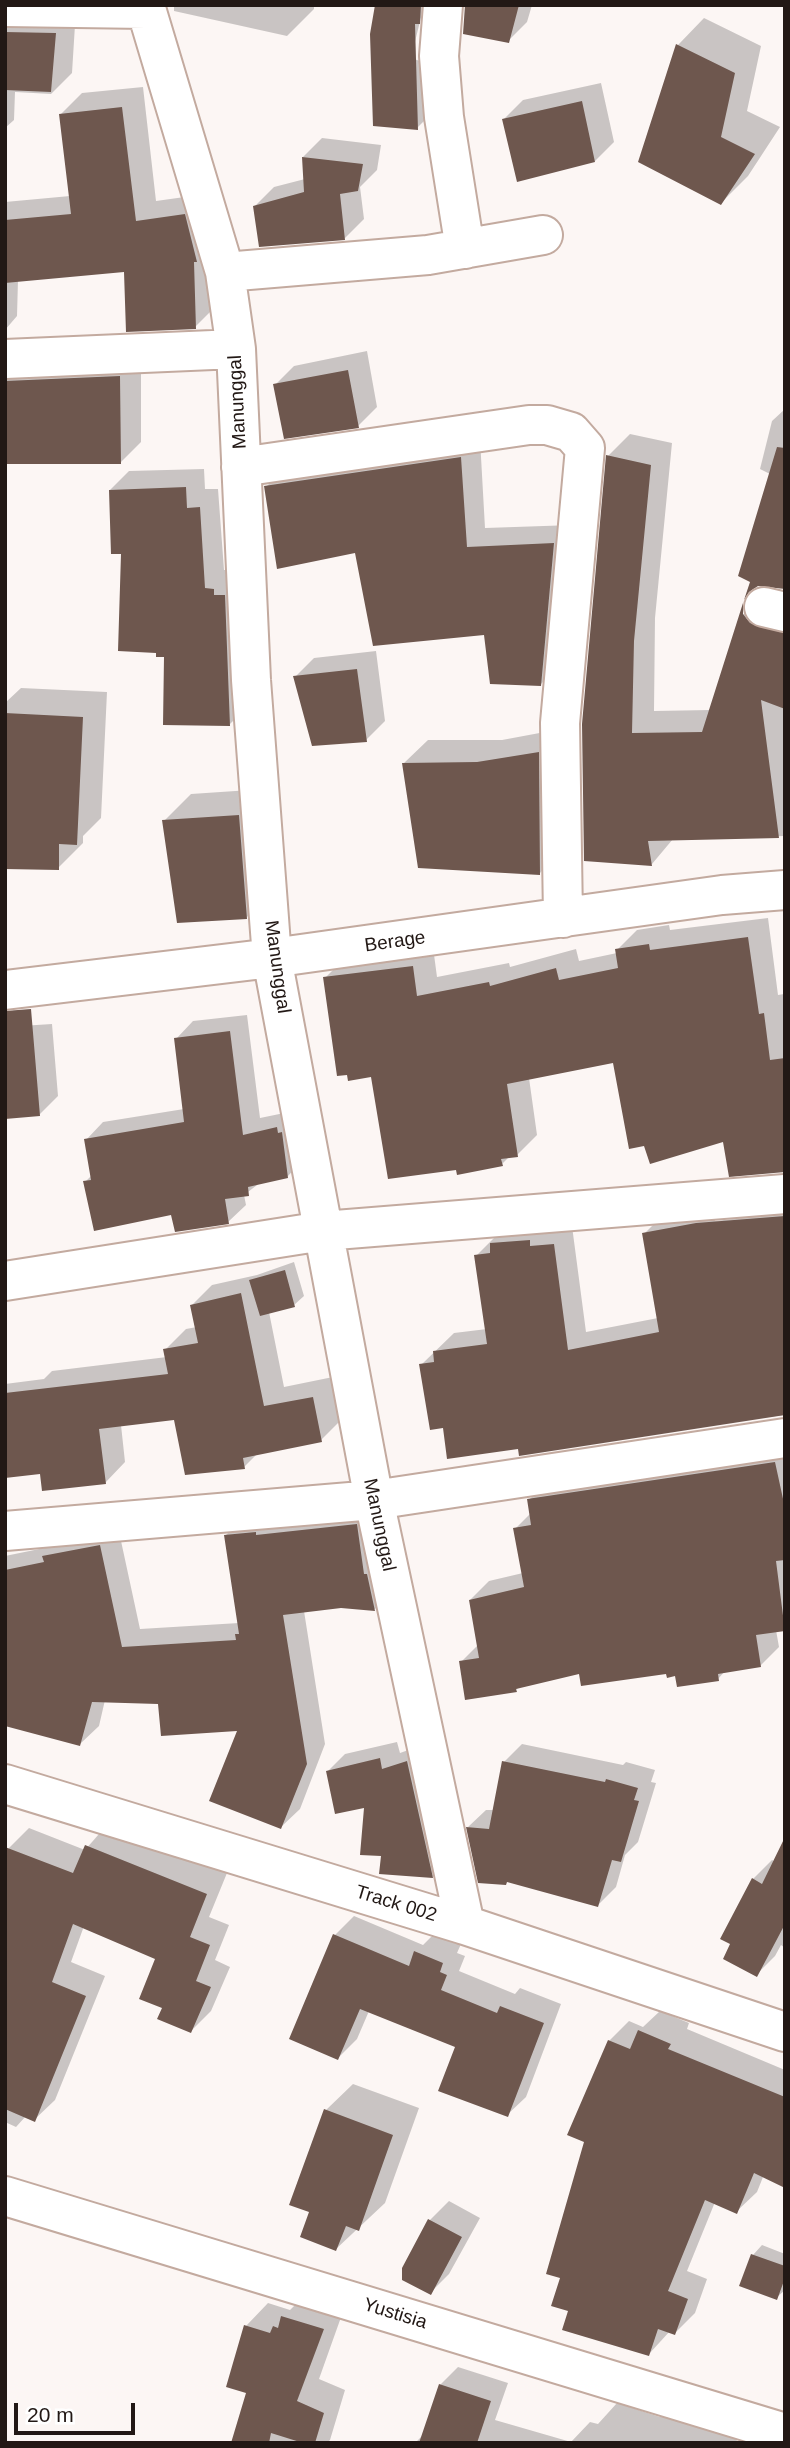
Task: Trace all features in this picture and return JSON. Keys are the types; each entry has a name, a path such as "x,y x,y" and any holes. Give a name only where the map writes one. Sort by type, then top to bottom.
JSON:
{"street":[{"path":"443,5 439,56 444,117 465,250"},
{"path":"5,7 145,7"},
{"name":"Manunggal","path":"145,7 225,272 236,349 251,680 272,958 373,1500 465,1925"},
{"path":"225,272 465,250 543,235"},
{"path":"5,359 236,349"},
{"path":"241,467 529,425 547,425 571,432 584,448 559,723 563,919"},
{"name":"Berage","path":"5,990 272,958 722,895 785,890"},
{"path":"5,1281 323,1231 785,1194"},
{"path":"5,1531 373,1500 785,1438"},
{"name":"Track 002","path":"5,1784 465,1925 785,2032"},
{"name":"Yustisia","path":"5,2196 785,2433"}],"building":[{"path":"375,5 421,5 420,24 415,24 418,130 373,126 370,34"},
{"path":"465,5 519,5 509,43 463,34"},
{"path":"5,32 56,33 51,92 5,90"},
{"path":"676,44 735,73 721,137 755,154 721,205 638,162"},
{"path":"582,101 595,162 517,182 502,119"},
{"path":"122,107 136,221 185,214 197,262 194,262 196,329 126,332 124,272 5,283 5,220 71,214 59,114"},
{"path":"302,157 363,164 358,191 340,194 345,240 259,247 253,206 304,192"},
{"path":"348,370 359,428 284,439 273,384"},
{"path":"120,376 121,464 5,464 5,381"},
{"path":"777,447 785,448 785,589 758,586 749,592 744,600 750,582 738,576"},
{"path":"606,455 651,465 634,641 632,733 702,732 743,603 743,614 750,623 785,633 785,709 761,700 779,838 648,841 652,866 584,861 582,724"},
{"path":"461,457 467,547 554,543 541,686 490,684 484,635 373,646 355,553 277,569 264,486"},
{"path":"186,487 187,508 200,507 205,588 214,589 214,595 225,595 230,726 163,725 164,657 156,657 156,653 118,651 121,554 111,554 109,490"},
{"path":"357,669 367,742 312,746 293,676"},
{"path":"5,713 83,717 77,845 59,844 59,870 5,869"},
{"path":"539,752 540,875 418,868 402,763 477,762"},
{"path":"239,815 247,919 177,923 162,820"},
{"path":"748,937 759,1014 764,1013 770,1060 785,1058 785,1172 729,1177 723,1142 650,1164 644,1146 629,1149 613,1063 507,1084 518,1157 501,1159 503,1166 457,1175 456,1170 388,1179 371,1077 348,1081 347,1075 337,1076 323,977 413,966 417,996 489,982 490,986 556,968 559,980 618,968 615,949 649,944 650,950"},
{"path":"31,1009 40,1116 5,1119 5,1011"},
{"path":"230,1031 243,1135 277,1127 278,1133 282,1132 288,1178 248,1187 249,1196 225,1199 229,1224 175,1232 171,1215 94,1231 83,1181 91,1180 84,1139 184,1122 174,1038"},
{"path":"785,1216 785,1415 519,1456 518,1449 447,1459 443,1428 430,1430 419,1364 434,1362 433,1351 487,1344 474,1255 490,1253 490,1243 530,1240 530,1246 554,1244 568,1350 659,1332 642,1233 696,1223"},
{"path":"285,1270 295,1307 260,1316 249,1280"},
{"path":"241,1293 264,1406 313,1397 322,1442 243,1458 245,1469 185,1475 174,1420 99,1429 106,1484 42,1491 40,1474 5,1478 5,1393 168,1374 163,1349 198,1343 190,1305"},
{"path":"775,1462 785,1508 785,1560 776,1561 785,1631 756,1635 761,1667 718,1674 719,1681 677,1687 675,1676 667,1678 666,1674 581,1686 579,1674 516,1689 517,1692 465,1700 459,1661 479,1658 469,1600 524,1587 513,1528 531,1525 527,1499"},
{"path":"357,1524 364,1574 367,1574 375,1611 341,1608 283,1615 307,1764 281,1829 209,1801 237,1731 161,1736 158,1704 92,1702 80,1746 5,1726 5,1570 44,1562 42,1556 100,1545 122,1647 236,1640 235,1634 239,1634 224,1535 256,1532 256,1535"},
{"path":"380,1758 382,1769 407,1761 433,1878 379,1874 381,1856 360,1855 364,1808 335,1814 326,1771"},
{"path":"502,1761 605,1782 606,1779 638,1788 634,1800 639,1801 621,1862 612,1860 598,1907 507,1882 506,1885 478,1883 466,1827 489,1829"},
{"path":"785,1837 785,1924 757,1977 723,1959 730,1944 720,1939 752,1878 762,1884"},
{"path":"85,1845 207,1894 190,1937 210,1945 196,1981 211,1987 191,2033 157,2019 162,2008 139,1999 155,1959 73,1924 52,1982 86,1996 35,2122 5,2109 5,1847 73,1873"},
{"path":"333,1934 409,1966 414,1951 443,1963 440,1972 447,1975 441,1990 497,2013 500,2006 544,2023 508,2117 438,2091 455,2047 360,2009 338,2060 289,2039"},
{"path":"638,2030 671,2044 668,2049 785,2097 785,2188 754,2173 737,2214 705,2200 668,2291 688,2299 675,2335 658,2329 649,2356 562,2330 568,2311 551,2306 560,2278 546,2274 584,2142 567,2135 608,2040 630,2049"},
{"path":"324,2109 393,2135 359,2231 346,2226 336,2251 300,2237 309,2212 289,2205"},
{"path":"428,2219 462,2237 431,2295 402,2280 402,2268"},
{"path":"751,2254 785,2266 785,2278 777,2300 739,2286"},
{"path":"281,2316 324,2329 297,2401 324,2413 315,2443 303,2443 271,2433 269,2443 231,2443 246,2393 226,2387 244,2325 270,2333 273,2326 278,2328"},
{"path":"439,2384 491,2401 477,2443 419,2443"}]}
